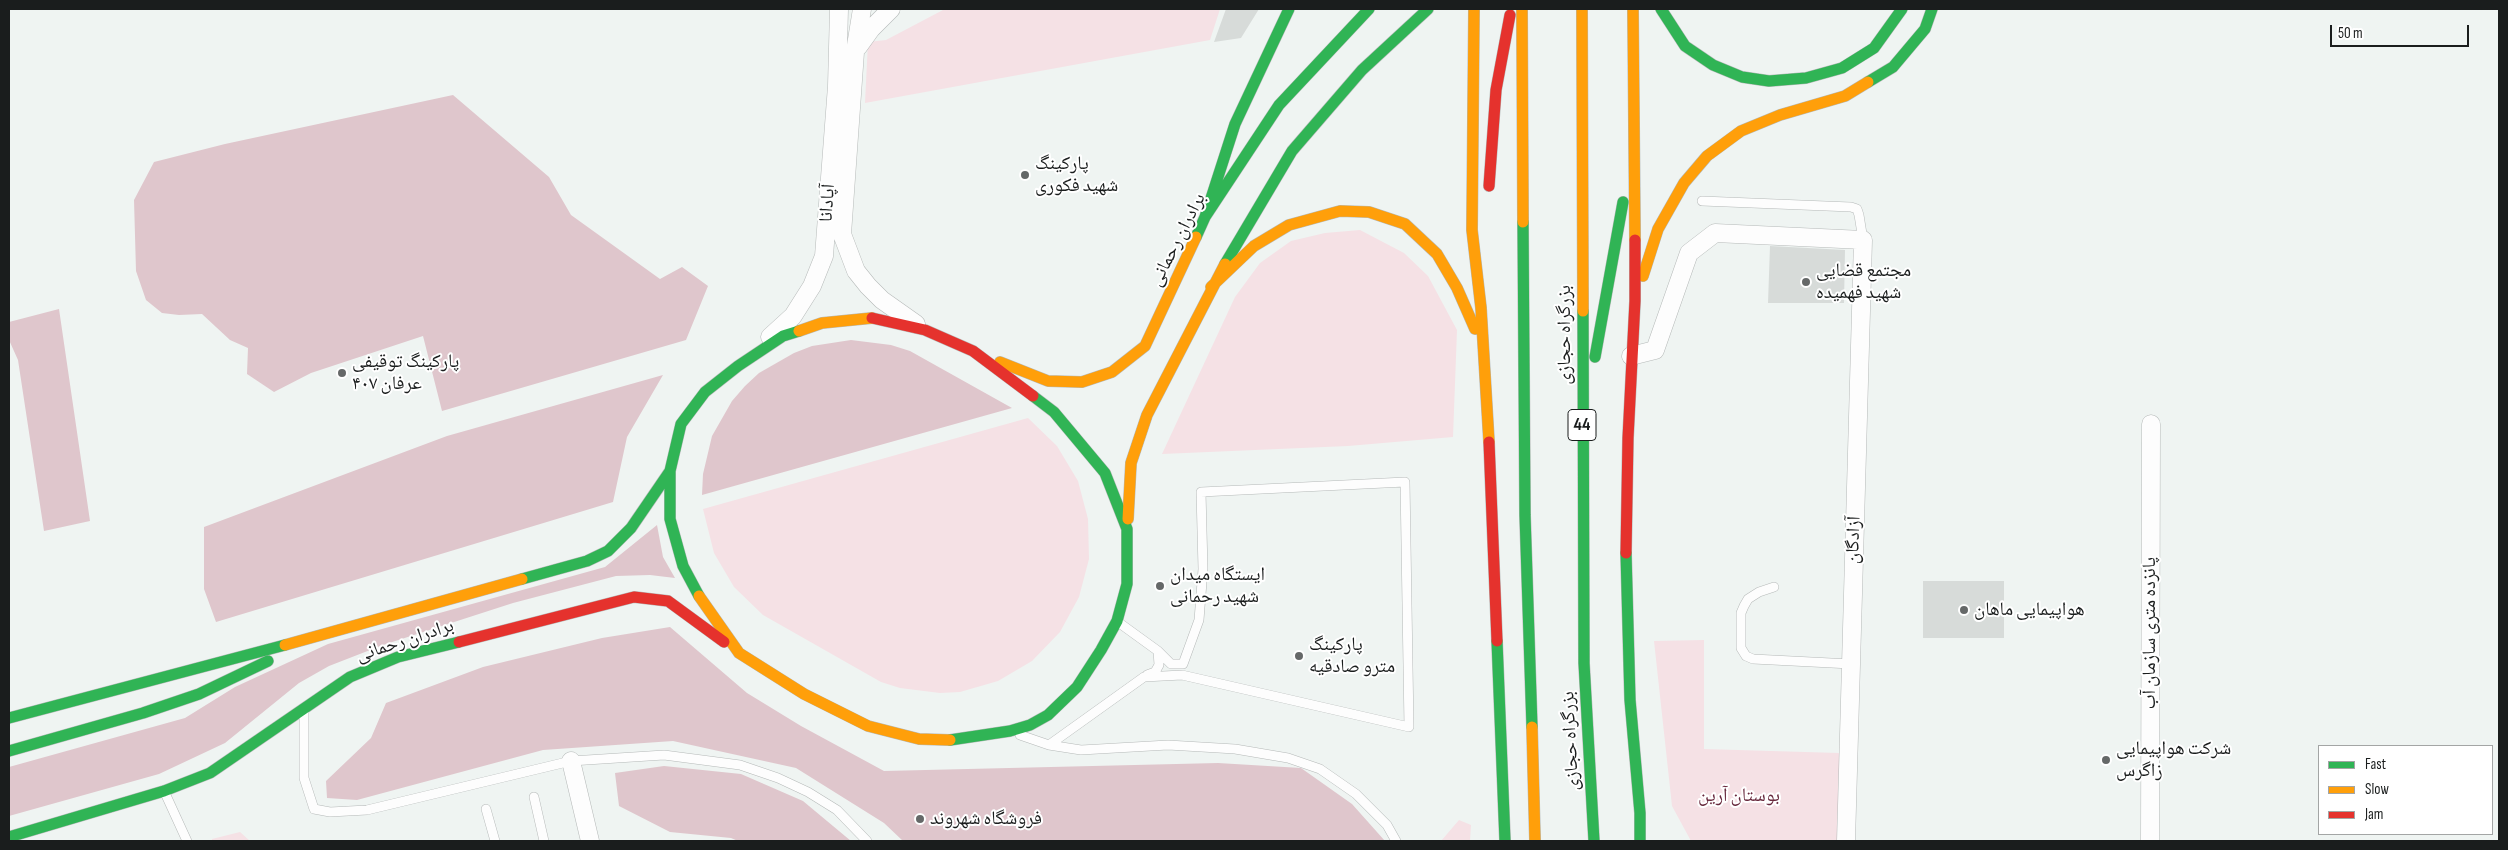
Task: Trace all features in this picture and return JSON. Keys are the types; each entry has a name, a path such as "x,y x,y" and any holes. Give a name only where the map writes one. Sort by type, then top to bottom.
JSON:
{"main road":[{"path":"1205,217 1235,124 1289,9"},
{"name":"برادران رحمانی","path":"973,350 1048,382 1082,382 1112,372 1146,346 1205,217 1279,105 1369,9"},
{"path":"1128,529 1130,463 1147,414 1211,287 1292,151 1362,70 1412,21 1428,9"},
{"path":"1474,9 1472,230 1481,308 1488,408 1505,841"},
{"path":"1488,199 1496,90 1511,9"},
{"name":"بزرگراه حجازی","path":"1522,9 1525,515 1535,841"},
{"name":"بزرگراه حجازی","path":"1582,9 1584,663 1594,841"},
{"path":"1633,9 1636,131 1635,301 1631,356 1626,574 1630,700 1640,813 1640,841"},
{"path":"1661,9 1685,46 1713,65 1742,77 1769,81 1806,78 1842,68 1874,48 1902,9"},
{"path":"1635,301 1658,229 1684,183 1707,156 1741,131 1780,116 1845,96 1893,67 1925,29 1932,9"},
{"path":"1582,435 1636,131"},
{"path":"1211,287 1254,246 1289,225 1312,217 1340,211 1369,212 1405,224 1437,254 1457,288 1474,328 1488,408"},
{"path":"1481,308 1486,239"},
{"path":"739,653 694,588 683,566 670,519 670,471 681,424 691,408 705,392 738,366 783,336 822,323 872,318 925,330 973,350 1054,412 1075,436 1105,473 1128,529"},
{"name":"برادران رحمانی","path":"9,718 315,637 587,560 608,551 630,528 670,471"},
{"name":"برادران رحمانی","path":"9,837 164,791 210,773 350,677 398,657 634,597 668,601 739,653 804,694 868,726 920,739 947,740 1010,731 1048,715 1077,687 1101,650 1117,621 1127,584 1128,529"},
{"path":"1490,778 1498,628"},
{"path":"9,751 143,713 199,694 315,637"},
{"path":"1640,813 1648,841"},
{"path":"17,841 41,828"}],"street":[{"name":"آپادانا","path":"738,366 793,316 812,286 824,256 837,86 839,9"},
{"name":"آپادانا","path":"862,9 855,52 842,234 856,271 868,286 882,300 925,330"},
{"name":"آپادانا","path":"855,52 870,29 891,9"},
{"path":"1631,356 1655,350 1689,253 1715,233 1863,240"},
{"name":"آزادگان","path":"1846,841 1863,240"},
{"name":"پانزده متری سازمان آب","path":"2150,841 2151,424"},
{"path":"571,761 590,841"}],"lane":[{"path":"1702,201 1851,207 1857,209 1863,240"},
{"path":"1117,621 1158,651 1171,664 1183,664 1199,620 1203,569 1202,492 1405,482 1409,727 1182,675 1144,676"},
{"path":"1774,587 1759,592 1748,599 1741,613 1741,648 1746,656 1753,659 1851,664"},
{"path":"1049,745 1144,676 1155,672 1159,665 1158,651"},
{"path":"304,709 304,778 314,809 330,812 367,810 571,761 664,756 740,765 778,778 808,792 837,810 868,841"},
{"path":"1010,731 1049,745 1082,750 1168,744 1235,749 1288,758 1320,769 1356,794 1387,825 1396,841"},
{"path":"164,791 186,841"},
{"path":"534,797 544,841"},
{"path":"486,809 495,841"}],"green space":[{"path":"1220,9 1210,40 865,103 868,42 886,40 943,10"},
{"path":"1360,230 1404,253 1428,276 1457,330 1453,437 1348,446 1162,454 1235,297 1260,263 1291,241 1325,233"},
{"path":"1028,418 1057,446 1078,481 1088,519 1089,559 1079,597 1060,632 1032,661 998,681 960,692 940,693 900,688 881,682 763,615 734,587 714,553 703,509"},
{"name":"بوستان آرین","path":"1704,640 1704,749 1839,753 1840,841 1691,841 1672,806 1654,641"},
{"path":"1459,820 1471,825 1470,841 1441,841"},
{"path":"240,832 250,841 212,841 212,839"}],"shaded area":[{"path":"453,95 549,177 571,215 660,279 682,267 708,286 686,340 442,411 423,336 311,373 274,392 247,374 248,348 230,340 202,314 179,315 162,313 146,300 136,271 134,200 154,162 225,144"},
{"path":"59,309 90,521 44,531 18,360 9,340 9,322"},
{"path":"851,340 891,345 910,351 1012,408 702,495 703,474 712,436 732,401 745,386 759,373 794,353 812,346"},
{"path":"663,375 627,437 613,502 216,622 204,589 204,527 447,436"},
{"path":"657,525 663,557 675,578 650,575 616,576 513,603 383,645 329,666 299,683 225,743 159,774 9,816 9,767 185,718 235,687 328,644 605,567"},
{"path":"670,627 747,693 801,726 884,771 1218,763 1301,768 1352,804 1385,841 903,841 884,823 796,768 673,741 543,750 357,800 327,798 326,781 371,738 386,703 483,667 602,638"},
{"path":"664,766 741,774 803,801 851,841 738,841 731,838 670,832 619,806 615,773"}],"building":[{"path":"1226,9 1259,9 1241,38 1214,42"},
{"name":"مجتمع قضایی شهید فهمیده","path":"1770,246 1845,250 1844,303 1768,303"},
{"name":"هواپیمایی ماهان","path":"1923,581 2004,581 2004,638 1923,638"}],"traffic: fast":[{"path":"1205,217 1235,124 1289,9"},
{"path":"1196,237 1205,217 1279,105 1369,9"},
{"path":"1225,264 1292,151 1362,70 1428,9"},
{"path":"1661,9 1685,46 1713,65 1742,77 1769,81 1806,78 1842,68 1874,48 1902,9"},
{"path":"1868,82 1893,67 1925,29 1932,9"},
{"path":"1595,357 1623,202"},
{"path":"1523,222 1525,515 1532,727"},
{"path":"1583,311 1584,663 1594,841"},
{"path":"699,596 683,566 670,519 670,471 681,424 705,392 738,366 783,336 799,331"},
{"path":"950,740 1010,731 1030,725 1048,715 1077,687 1101,650 1117,621 1127,584 1127,529 1105,473 1054,412 1033,396"},
{"path":"522,579 587,561 608,551 631,528 670,471"},
{"path":"1626,553 1630,700 1640,813 1640,841"},
{"path":"1497,641 1505,841"},
{"path":"9,837 164,791 210,773 350,677 398,657 459,642"},
{"path":"9,718 285,645"},
{"path":"9,751 143,713 199,694 268,661"}],"traffic: slow":[{"path":"1474,9 1472,230 1481,308 1489,442"},
{"path":"1522,9 1523,222"},
{"path":"1582,9 1583,311"},
{"path":"1633,9 1635,240"},
{"path":"1643,276 1658,229 1684,183 1707,156 1741,131 1780,115 1845,96 1868,82"},
{"path":"1211,287 1254,246 1289,225 1340,211 1369,212 1405,224 1437,254 1457,288 1475,329"},
{"path":"1000,362 1048,381 1082,382 1112,372 1145,346 1196,237"},
{"path":"1128,519 1131,463 1147,415 1225,264"},
{"path":"799,331 822,323 872,318"},
{"path":"285,645 522,579"},
{"path":"699,596 739,653 804,694 868,726 919,739 950,740"},
{"path":"1532,727 1535,841"}],"traffic: jam":[{"path":"1489,186 1496,90 1510,15"},
{"path":"1626,553 1628,438 1635,301 1635,240"},
{"path":"872,318 925,330 973,351 1033,396"},
{"path":"1489,442 1497,641"},
{"path":"459,642 634,597 668,601 724,642"}],"place":[{"name":"پارکینگ شهید فکوری","path":"1025,175"},
{"name":"مجتمع قضایی شهید فهمیده","path":"1806,282"},
{"name":"پارکینگ توقیفی عرفان ۴۰۷","path":"342,373"},
{"name":"ایستگاه میدان شهید رحمانی","path":"1160,586"},
{"name":"هواپیمایی ماهان","path":"1964,610"},
{"name":"پارکینگ مترو صادقیه","path":"1299,656"},
{"name":"شرکت هواپیمایی زاگرس","path":"2106,760"},
{"name":"فروشگاه شهروند","path":"920,819"}]}
